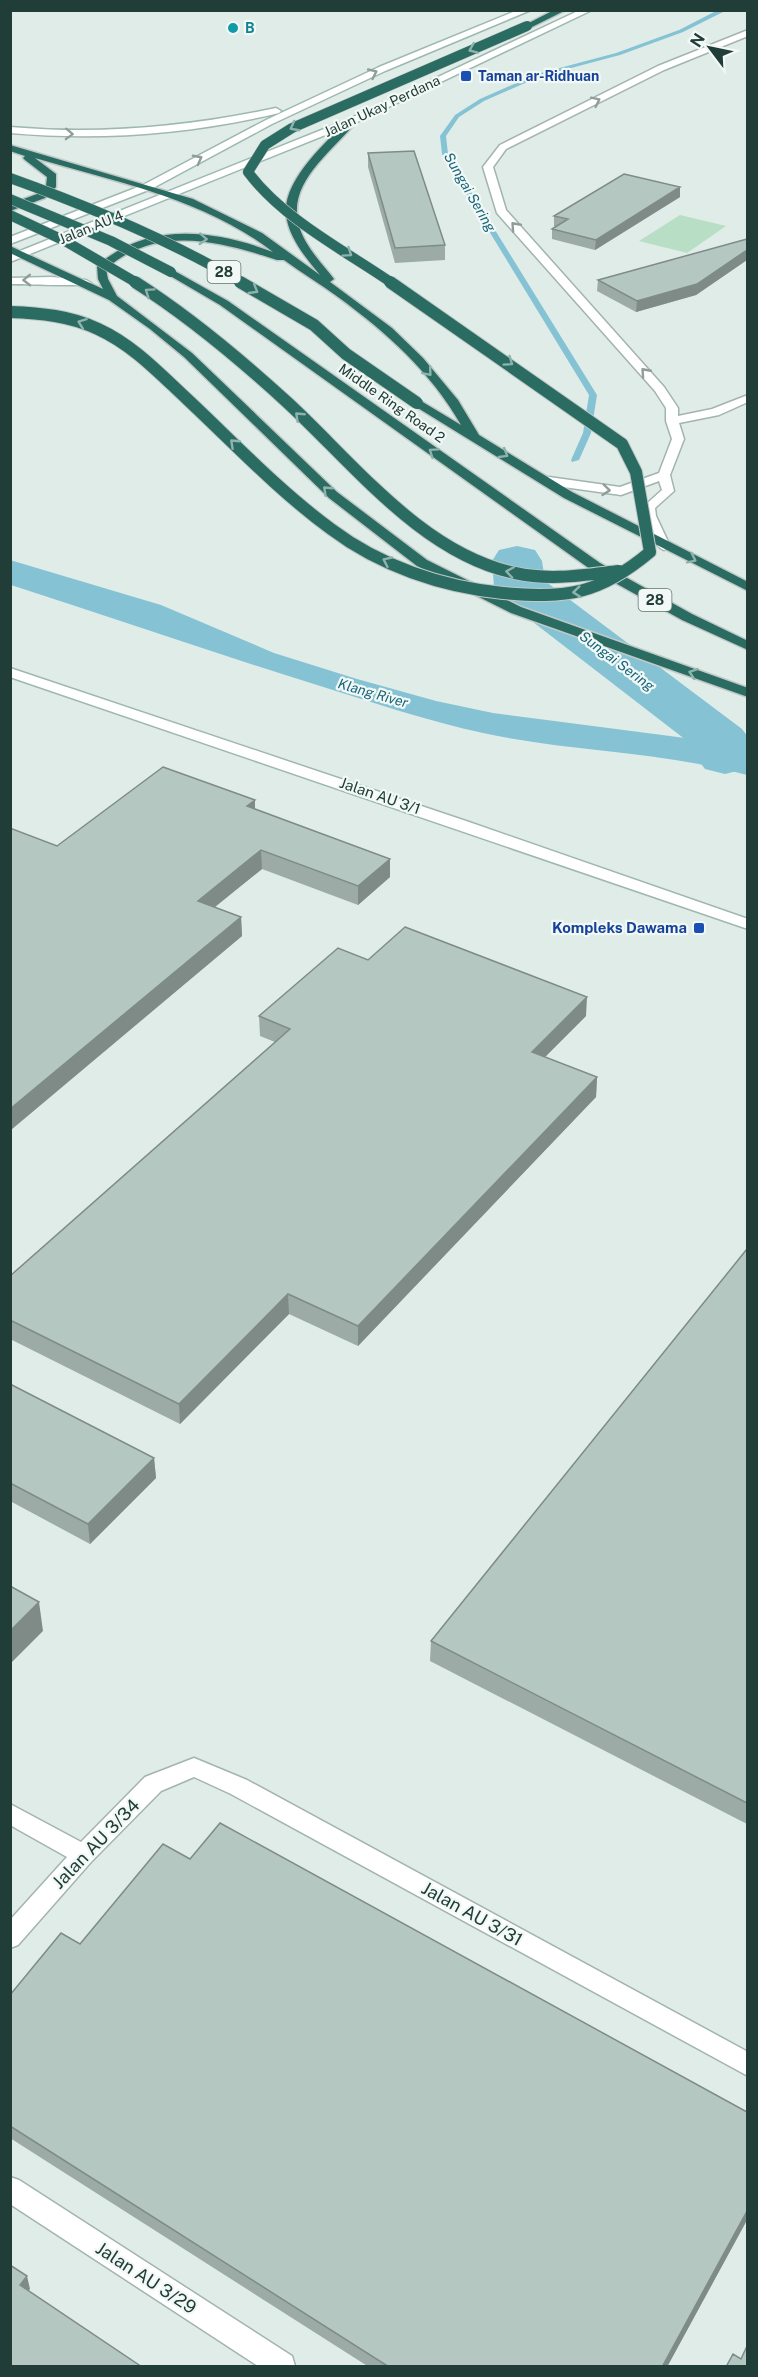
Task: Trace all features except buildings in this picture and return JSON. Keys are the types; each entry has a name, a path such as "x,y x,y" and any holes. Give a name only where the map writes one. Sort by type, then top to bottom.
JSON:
{"highway":[{"path":"10,312 68,317 98,328 124,343 168,381 310,514 351,543 391,564 433,579 501,593 551,595 591,591 630,570 650,552 636,472 622,444 506,360 283,208 263,192 248,172 265,145 292,128 562,10"},
{"path":"340,293 302,244 290,214 298,186 309,168 352,121"},
{"path":"12,149 172,195 258,235 388,330 418,360 454,402 473,435"},
{"path":"10,208 41,196 51,187 52,176 12,149"},
{"name":"Middle Ring Road 2","path":"10,178 88,206 200,258 314,325 346,354 417,403 549,481 568,495 747,587"},
{"name":"Middle Ring Road 2","path":"10,199 111,241 224,303 595,566 687,617 747,646"},
{"path":"10,215 75,244 216,340 406,516 440,542 473,561 501,571 555,578 630,570"},
{"path":"113,298 103,279 101,268 112,255 147,242 185,238 220,240 237,243 296,264"},
{"path":"10,249 113,298 188,355 307,471 373,527 422,563 516,610 747,693"}],"street":[{"path":"147,187 243,136 382,69 527,10"},
{"name":"Jalan Ukay Perdana","path":"172,195 352,121 588,10"},
{"path":"664,546 650,516 649,507 668,491 664,475 678,439 672,421 672,408 660,389 501,211 488,167 503,147 661,68 747,33"},
{"path":"10,130 124,135 170,131 225,123 311,103"},
{"name":"Jalan AU 4","path":"10,241 147,187"},
{"name":"Jalan AU 4","path":"10,259 172,195"},
{"path":"10,281 51,280 86,284"},
{"path":"672,421 715,412 747,398"},
{"path":"549,481 621,491 664,475"},
{"name":"Jalan AU 3/1","path":"10,672 464,825 747,924"},
{"name":"Jalan AU 3/34","path":"10,1938 83,1855 153,1784 194,1767"},
{"name":"Jalan AU 3/31","path":"194,1767 239,1787 747,2065"},
{"path":"10,1814 83,1855"},
{"name":"Jalan AU 3/29","path":"10,2188 282,2367"}],"green space":[{"path":"680,215 726,226 687,253 639,241"}],"water":[{"name":"Klang River","path":"10,560 161,605 274,653 436,701 493,713 747,746 747,775 682,761 516,739 420,717 240,661 11,585"}],"waterway":[{"name":"Sungai Sering","path":"575,460 587,433 593,395 445,154 443,136 457,116 482,100 539,75 618,54 681,31 724,10"},
{"name":"Sungai Sering","path":"517,561 520,587 722,741 725,757"}],"place":[{"name":"B","path":"233,28"},
{"name":"Taman ar-Ridhuan","path":"466,76"},
{"name":"Kompleks Dawama","path":"699,928"}]}
